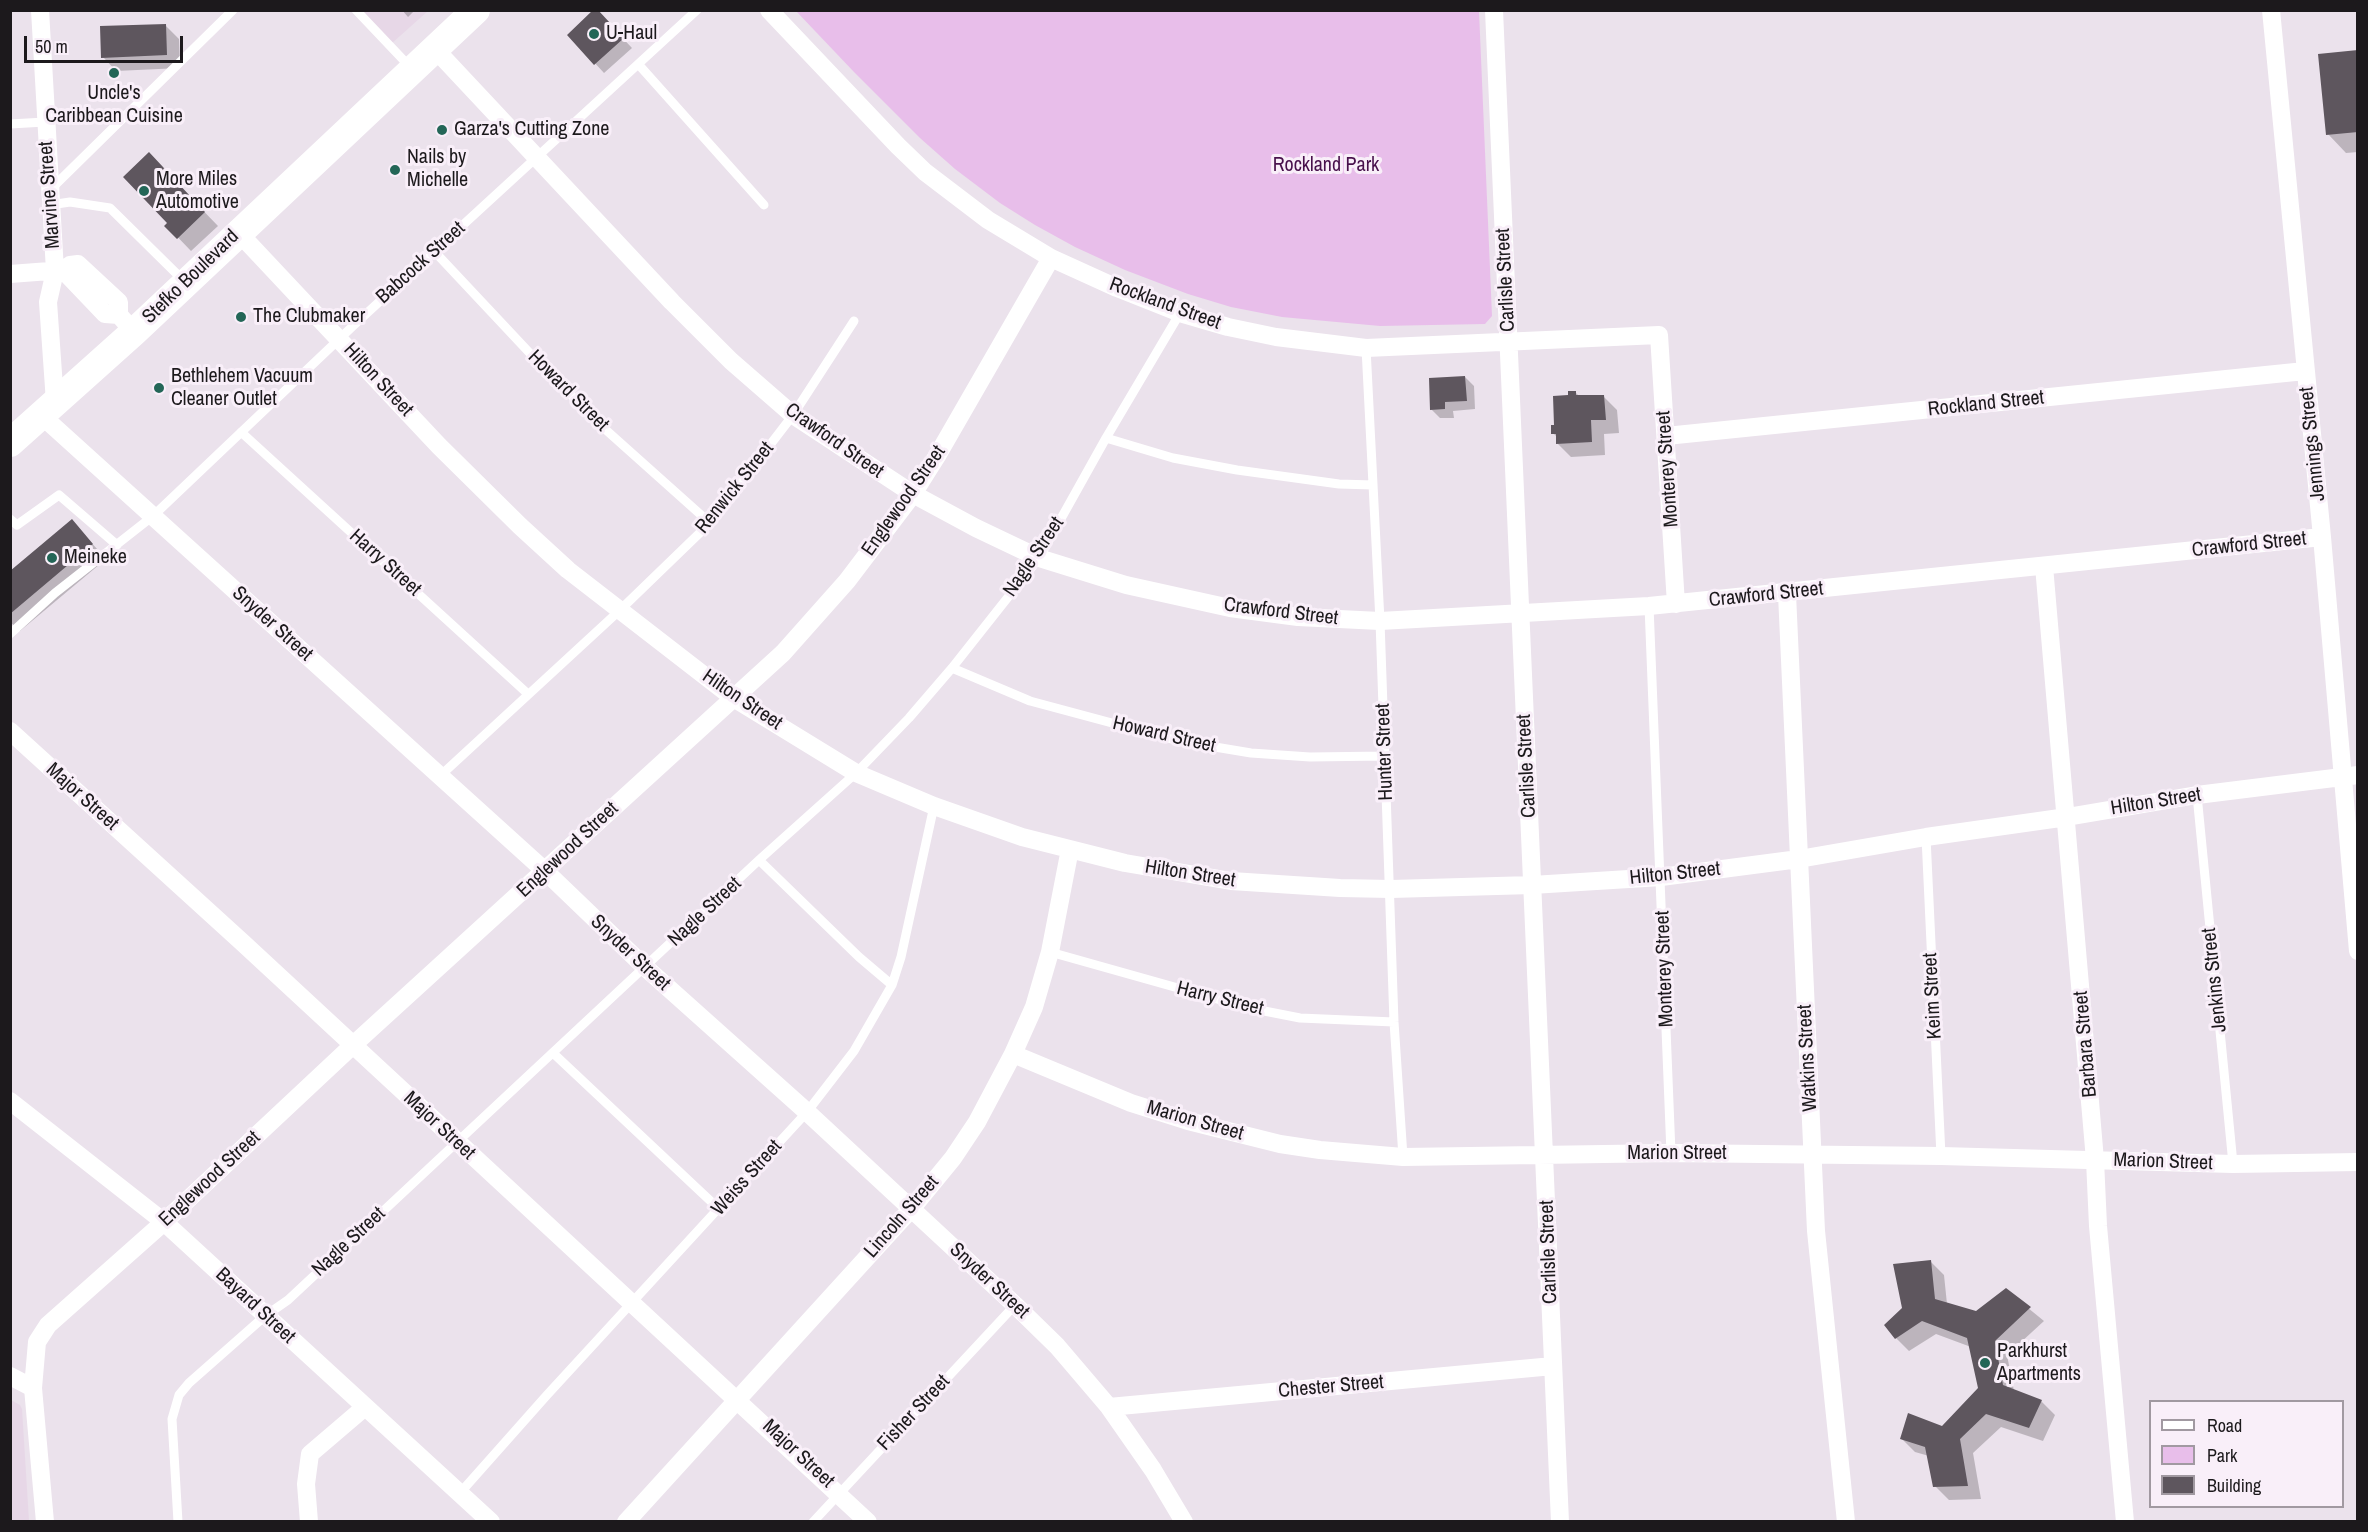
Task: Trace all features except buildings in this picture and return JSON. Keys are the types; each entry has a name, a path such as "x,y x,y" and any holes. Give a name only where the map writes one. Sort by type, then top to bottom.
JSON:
{"main road":[{"name":"Stefko Boulevard","path":"10,443 48,408 126,324 186,282 476,10"}],"street":[{"name":"Marvine Street","path":"40,10 50,198 59,271 48,302 48,408"},
{"name":"Rockland Street","path":"769,10 854,103 925,172 988,220 1051,258 1180,313 1228,327 1276,337 1366,348 1659,335"},
{"name":"Carlisle Street","path":"1494,10 1560,1521"},
{"name":"Jennings Street","path":"2271,10 2322,537 2350,776 2358,951"},
{"name":"Crawford Street","path":"435,49 672,302 731,361 793,415 913,494 976,528 1039,558 1126,585 1230,608 1298,617 1380,621 1676,604 2322,537"},
{"name":"Hilton Street","path":"238,232 439,446 520,526 568,570 619,611 732,697 856,773 934,807 1022,837 1125,863 1231,881 1391,889 1532,885 1661,877 1799,859 2197,795 2350,776"},
{"name":"Englewood Street","path":"33,1388 37,1342 48,1325 164,1222 352,1046 732,697 783,653 848,581 913,494 937,456 1051,258"},
{"name":"Marvine Street","path":"59,271 70,265 78,264 119,302 126,324"},
{"path":"10,274 59,271"},
{"name":"Monterey Street","path":"1659,335 1676,604"},
{"name":"Rockland Street","path":"1666,436 2306,371"},
{"name":"Snyder Street","path":"48,408 153,516 545,871 646,968 912,1208 1057,1346 1109,1407 1153,1470 1184,1521"},
{"name":"Barbara Street","path":"2044,566 2067,817 2095,1160 2098,1226 2125,1521"},
{"name":"Watkins Street","path":"1787,594 1816,1231 1846,1521"},
{"name":"Major Street","path":"10,731 243,943 868,1521"},
{"name":"Lincoln Street","path":"626,1521 912,1208 953,1158 977,1122 1013,1054 1034,1006 1050,952 1070,849"},
{"name":"Marion Street","path":"1013,1054 1131,1103 1188,1121 1280,1144 1403,1157 1671,1153 1941,1156 2233,1164 2358,1162"},
{"name":"Bayard Street","path":"10,1101 164,1222 491,1521"},
{"name":"Chester Street","path":"1109,1407 1553,1366"},
{"path":"10,1376 33,1388 45,1521"},
{"path":"309,1521 306,1484 310,1454 365,1407"}],"lane":[{"path":"50,198 232,10"},
{"path":"356,10 413,70"},
{"name":"Babcock Street","path":"10,634 55,593 153,516 339,339 697,10"},
{"path":"639,65 764,206"},
{"path":"10,124 45,122"},
{"path":"50,198 110,208 186,282"},
{"name":"Howard Street","path":"434,251 540,364 606,430 710,523"},
{"name":"Nagle Street","path":"178,1521 172,1419 179,1395 189,1383 265,1316 288,1300 856,773 952,668 1039,558 1180,313"},
{"name":"Renwick Street","path":"440,776 619,611 710,523 793,415 854,321"},
{"name":"Hunter Street","path":"1366,348 1380,621 1394,1022 1403,1157"},
{"name":"Harry Street","path":"241,432 528,694"},
{"path":"1106,438 1173,458 1237,470 1339,484 1373,485"},
{"path":"10,519 17,525 59,495 117,545"},
{"name":"Monterey Street","path":"1650,606 1671,1153"},
{"name":"Howard Street","path":"952,668 1030,701 1190,743 1251,753 1310,757 1385,756"},
{"name":"Jenkins Street","path":"2197,795 2233,1164"},
{"name":"Weiss Street","path":"460,1493 807,1112 854,1051 892,985 911,914 934,807"},
{"name":"Keim Street","path":"1926,837 1941,1156"},
{"path":"759,861 859,957 892,985"},
{"name":"Harry Street","path":"1050,952 1249,1008 1300,1018 1394,1022"},
{"path":"553,1053 719,1209"},
{"name":"Fisher Street","path":"813,1521 1015,1305"}],"shaded area":[{"path":"360,11 428,11 391,44"},
{"path":"11,1400 20,1405 22,1409 29,1521 11,1521"}],"green space":[{"name":"Rockland Park","path":"796,11 1479,11 1492,316 1485,324 1380,326 1282,317 1231,307 1188,294 1125,270 1035,225 1000,203 955,169 920,138"}],"place":[{"name":"U-Haul","path":"594,34"},
{"name":"Uncle's Caribbean Cuisine","path":"114,73"},
{"name":"Garza's Cutting Zone","path":"442,130"},
{"name":"Nails by Michelle","path":"395,170"},
{"name":"More Miles Automotive","path":"144,191"},
{"name":"The Clubmaker","path":"241,317"},
{"name":"Bethlehem Vacuum Cleaner Outlet","path":"159,388"},
{"name":"Meineke","path":"52,558"},
{"name":"Parkhurst Apartments","path":"1985,1363"}]}
